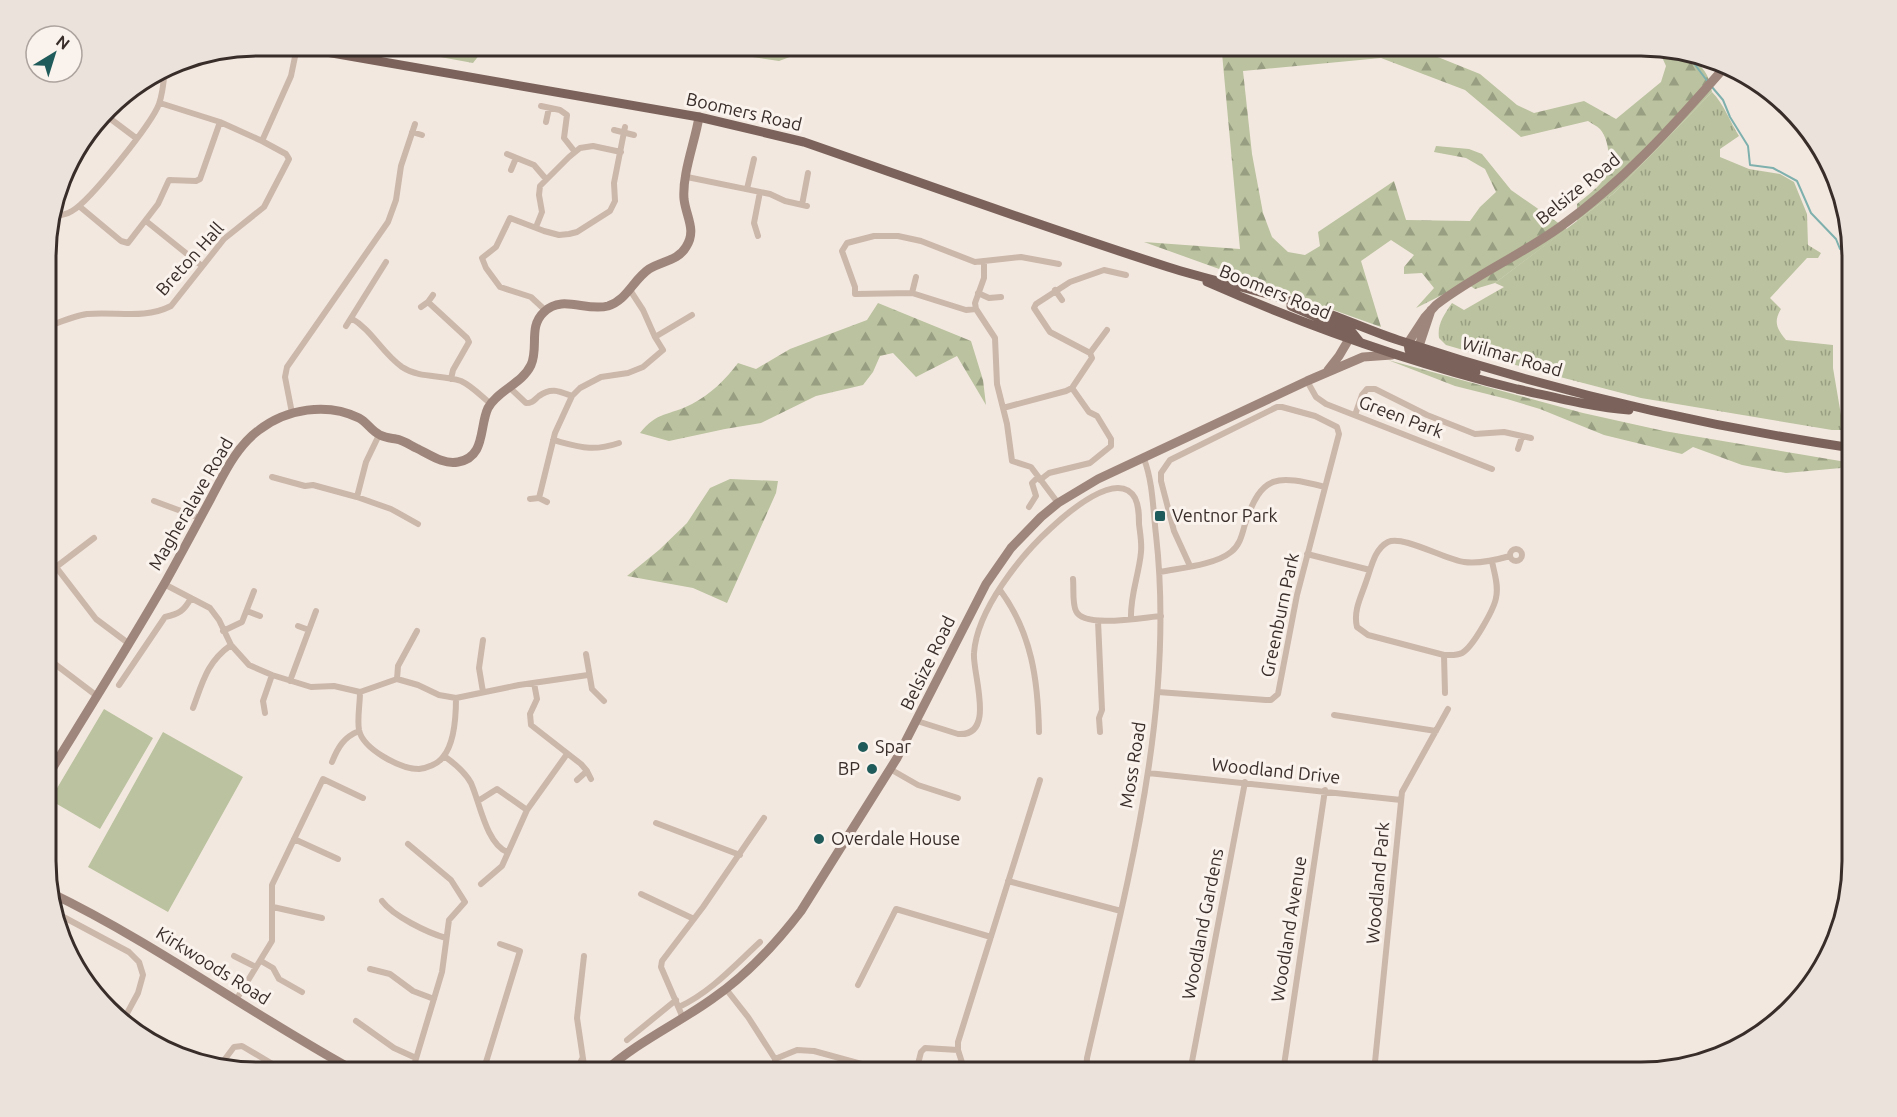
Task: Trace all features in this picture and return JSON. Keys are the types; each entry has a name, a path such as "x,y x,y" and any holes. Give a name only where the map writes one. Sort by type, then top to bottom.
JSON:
{"main road":[{"name":"Boomers Road","path":"349,56 699,117 804,142 1037,224 1180,271 1309,306 1361,326"},
{"name":"Boomers Road","path":"1180,271 1246,300 1351,335 1360,342"},
{"path":"1274,297 1351,335"},
{"path":"1361,326 1408,343 1409,350 1416,349 1535,393"},
{"name":"Wilmar Road","path":"1360,342 1535,393 1613,409 1656,413"},
{"name":"Wilmar Road","path":"1416,349 1656,413 1841,446"}],"street":[{"path":"262,141 291,76 295,56"},
{"path":"220,63 221,59"},
{"name":"Belsize Road","path":"1408,343 1431,310 1447,297 1559,228 1612,187 1720,72"},
{"path":"60,215 79,206 108,175 160,103 163,79"},
{"name":"Breton Hall","path":"56,324 88,314 141,315 159,312 171,306 224,239 264,207 289,159 286,154 262,141 220,122 160,103"},
{"path":"541,106 560,110 567,115 564,138 575,152"},
{"path":"546,122 549,108"},
{"path":"415,124 404,155 396,200 388,222 287,367 285,377 292,413 320,410 340,412 361,419 370,430 379,435 398,439 450,463 463,461 473,454 479,445 490,404 525,374 532,363 535,326 545,310 565,303 596,307 610,305 622,298 648,270 676,257 689,244 691,225 684,195 699,117"},
{"path":"110,119 136,138"},
{"path":"79,206 121,241 128,243 158,204 169,180 196,181 200,179 220,122"},
{"path":"614,130 624,130 634,135"},
{"path":"545,310 531,297 500,287 482,260 483,256 496,247 510,218 559,235 577,232 610,211 615,201 614,183 624,130"},
{"path":"412,132 422,135"},
{"path":"536,227 542,212 540,186 575,152 580,148 593,146 621,152"},
{"path":"507,154 538,168 546,179"},
{"path":"511,170 516,158"},
{"path":"747,189 754,159"},
{"path":"687,177 760,192 805,205 802,183 808,174"},
{"path":"758,236 754,223 760,192"},
{"path":"146,220 202,266"},
{"path":"976,309 966,310 912,293 855,294 855,286 842,251 847,243 874,236 898,236 921,241 975,262 1021,257 1059,264"},
{"path":"984,261 984,278 978,293 976,309 995,338 997,384 1012,461 1025,464 1058,503"},
{"path":"346,326 386,262"},
{"path":"1003,408 1066,391 1072,387 1092,358 1090,353 1050,332 1034,308 1036,304 1070,282 1104,270 1126,275"},
{"path":"912,293 916,277"},
{"path":"539,498 553,440 572,396 580,388 601,377 628,374 643,367 663,350 630,290"},
{"path":"1055,290 1062,300"},
{"path":"978,293 989,297 1001,297"},
{"path":"421,307 433,295"},
{"path":"428,302 469,342 453,370 451,379"},
{"path":"1416,349 1431,310"},
{"path":"654,337 692,315"},
{"path":"351,318 367,330 389,356 402,367 415,374 451,379 470,386 490,404"},
{"name":"Belsize Road","path":"1322,375 1340,356 1351,335 1361,326"},
{"path":"1090,353 1107,330"},
{"path":"1350,363 1356,356 1360,342"},
{"name":"Belsize Road","path":"617,1062 638,1045 684,1018 726,989 769,951 794,920 890,769 998,565 1027,530 1058,503 1098,479 1307,381 1371,355 1399,355 1416,349"},
{"name":"Green Park","path":"1307,381 1312,392 1321,401 1492,469"},
{"path":"509,387 526,403 531,403 547,391 555,390 572,396"},
{"path":"1029,507 1036,496 1032,483 1049,473 1090,463 1111,446 1111,439 1097,416 1089,412 1072,387"},
{"path":"1355,415 1362,395 1367,389 1375,389 1427,415 1475,434 1504,432 1531,438"},
{"name":"Greenburn Park","path":"1158,692 1266,700 1275,697 1281,688 1297,595 1339,434 1334,424 1315,416 1277,407 1170,460 1161,473 1161,481 1174,531 1190,566"},
{"name":"Magheralave Road","path":"56,762 164,584 242,446 269,423 292,413"},
{"path":"357,496 366,462 379,435"},
{"path":"1518,449 1522,437"},
{"path":"553,440 588,449 619,443"},
{"name":"Moss Road","path":"1087,1061 1149,773 1158,692 1160,572 1150,485 1144,459"},
{"path":"272,477 357,496 391,509 418,524"},
{"path":"1160,572 1215,561 1232,552 1241,538 1256,496 1268,484 1281,479 1291,479 1325,487"},
{"path":"917,721 965,735 975,727 979,704 978,678 973,655 976,639 986,614 1000,590 1043,535 1068,512 1109,489 1118,487 1132,494 1138,507 1141,550 1131,599 1131,619"},
{"path":"530,499 539,498 547,502"},
{"path":"154,501 200,518"},
{"path":"94,538 56,567 96,619 128,643"},
{"path":"1492,561 1497,582 1496,598 1491,612 1464,652 1444,655 1368,635 1357,627 1355,612 1370,570 1381,547 1394,540 1449,559 1467,562 1492,561 1510,556"},
{"path":"1307,554 1370,570"},
{"path":"1073,579 1076,611 1082,618 1098,621 1161,616"},
{"path":"164,584 210,608 219,620 231,645 249,665 311,687 334,686 360,693 397,679 418,685 439,695 456,698 588,675"},
{"path":"1000,590 1010,604 1032,655 1038,692 1039,732"},
{"path":"223,631 242,622 254,591"},
{"path":"119,685 165,617 180,613 191,598"},
{"path":"247,611 260,615"},
{"path":"290,681 316,611"},
{"path":"1098,621 1102,710 1100,732"},
{"path":"298,626 309,630"},
{"path":"397,679 398,666 410,636 417,631"},
{"path":"483,640 483,659 479,668 483,692"},
{"path":"193,708 208,668 217,655 231,645"},
{"path":"586,654 592,689 604,701"},
{"path":"1444,655 1445,693"},
{"path":"56,665 97,696"},
{"path":"265,713 263,701 272,675"},
{"path":"534,683 537,699 531,714 531,725 587,771 591,779"},
{"path":"360,693 359,731 372,751 404,766 418,769 434,765 444,756 456,719 456,698"},
{"name":"Woodland Park","path":"1375,1061 1398,851 1402,792 1448,709"},
{"path":"1334,715 1436,731"},
{"path":"332,762 337,749 348,736 359,731"},
{"path":"485,884 502,866 527,810 567,754"},
{"path":"444,756 458,766 470,781 492,838 499,849 507,852"},
{"path":"890,769 918,784 958,798"},
{"path":"577,780 587,771"},
{"name":"Woodland Drive","path":"1149,773 1325,790 1401,800"},
{"path":"236,1000 272,941 272,885 323,779 363,798"},
{"path":"962,1061 958,1042 1040,780"},
{"name":"Woodland Gardens","path":"1192,1061 1245,782"},
{"path":"477,801 497,789 527,810"},
{"name":"Woodland Avenue","path":"1285,1061 1325,790"},
{"path":"684,1018 661,967 662,960 694,919 765,818"},
{"path":"656,823 740,855"},
{"path":"294,838 338,859"},
{"path":"408,844 451,880 465,902 449,920 442,972 415,1062"},
{"path":"1008,881 1121,911"},
{"path":"640,894 694,919"},
{"name":"Kirkwoods Road","path":"59,897 161,952 340,1062"},
{"path":"382,901 388,910 429,933 446,938"},
{"path":"273,907 322,918"},
{"path":"858,985 896,909 991,937"},
{"path":"64,918 129,952 139,962 143,975 138,993 127,1014"},
{"path":"627,1040 677,1004 699,997 760,942"},
{"path":"486,1062 520,951 500,944"},
{"path":"234,956 273,968 279,979 302,992"},
{"path":"584,956 577,1018 584,1062"},
{"path":"370,969 390,974 413,991 434,999"},
{"path":"726,989 748,1017 775,1059 797,1050 814,1051 853,1062"},
{"path":"356,1021 394,1048 416,1058"},
{"path":"225,1059 234,1047 242,1046 269,1062"},
{"path":"919,1062 921,1052 925,1048 958,1050"},
{"path":"581,1062 583,1058"}],"green space":[{"path":"435,56 478,56 473,63"},
{"path":"746,56 792,56 779,61"},
{"path":"1222,56 1435,56 1480,74 1517,105 1534,113 1584,101 1616,119 1661,82 1666,66 1662,57 1698,64 1709,80 1712,92 1614,193 1577,221 1577,204 1601,183 1608,163 1607,144 1603,133 1588,121 1521,137 1465,90 1381,58 1243,71 1252,154 1263,213 1272,237 1288,252 1305,255 1320,246 1318,232 1394,181 1406,220 1470,221 1480,207 1496,192 1485,169 1466,158 1434,152 1436,146 1469,149 1482,154 1511,190 1567,229 1495,283 1475,289 1466,283 1416,308 1434,288 1422,273 1404,274 1404,267 1414,255 1391,240 1361,261 1381,327 1144,242 1240,249"},
{"path":"1712,92 1739,136 1720,149 1720,157 1749,169 1780,174 1794,182 1807,214 1808,245 1821,253 1818,258 1807,258 1770,298 1781,309 1777,325 1786,340 1833,345 1833,368 1841,415 1841,430 1641,398 1446,345 1439,338 1440,324 1452,303 1464,310 1504,287 1495,283 1614,193"},
{"path":"878,303 971,341 983,380 986,405 957,356 916,377 893,353 880,356 873,372 863,385 816,396 761,423 669,441 640,433 658,417 684,408 705,396 723,381 738,363 756,369 790,349 867,320"},
{"path":"1388,360 1583,413 1664,431 1841,461 1841,468 1786,473 1742,465 1693,447 1682,454 1604,435 1540,409 1455,386"},
{"path":"730,479 778,481 776,493 727,603 693,588 627,576 687,523 710,488"},
{"path":"104,709 153,738 100,829 56,803 56,790"},
{"path":"163,732 243,777 168,912 88,867"}],"waterway":[{"path":"1693,62 1708,82"},
{"path":"1712,87 1723,100 1730,117 1748,146 1750,165 1773,168 1797,181 1811,213 1836,239 1841,249"}],"place":[{"name":"Ventnor Park","path":"1160,516"},
{"name":"Spar","path":"863,747"},
{"name":"BP","path":"872,769"},
{"name":"Overdale House","path":"819,839"}]}
